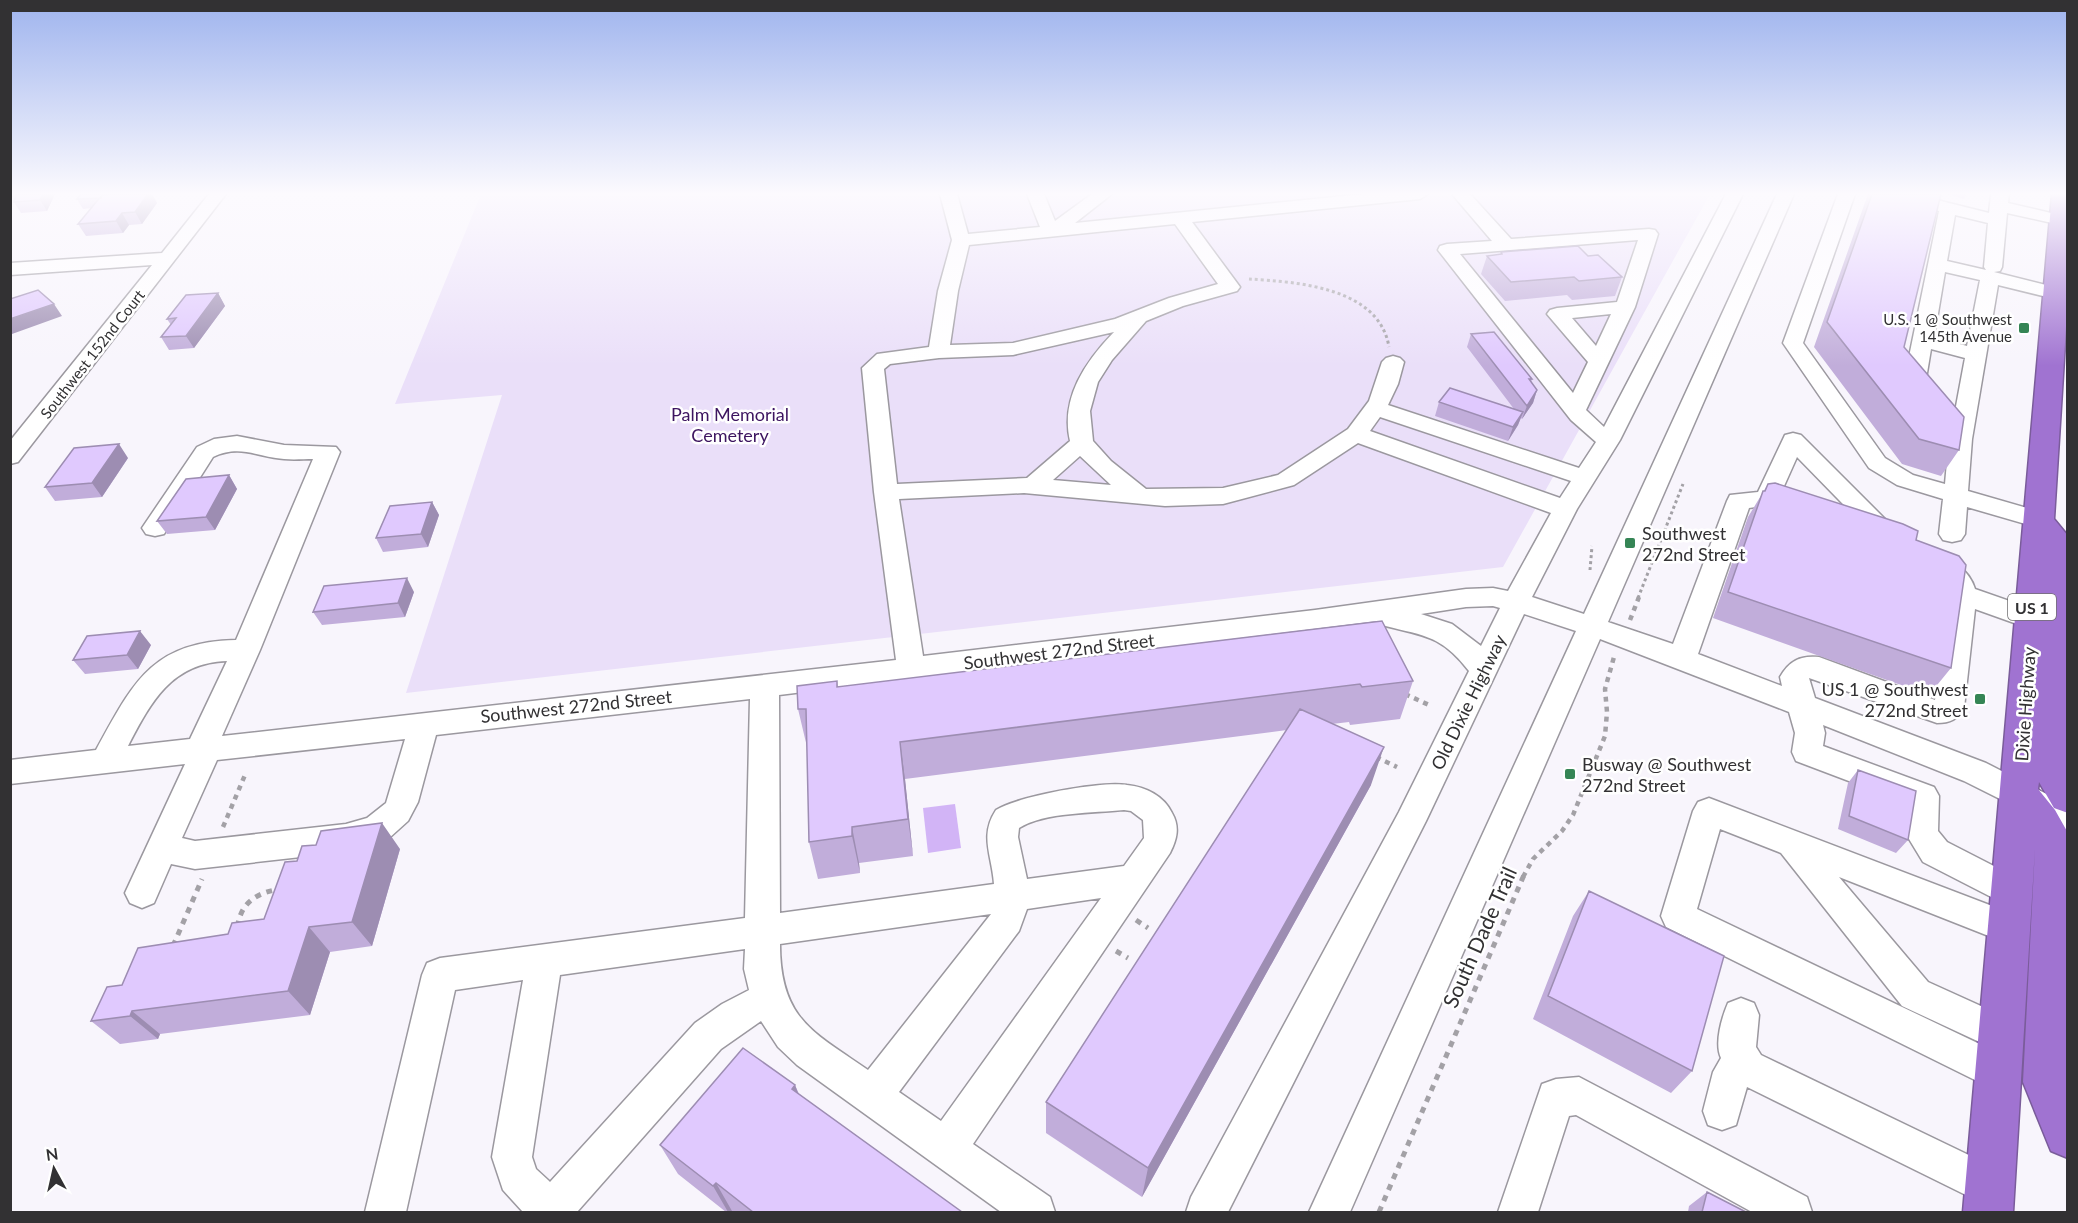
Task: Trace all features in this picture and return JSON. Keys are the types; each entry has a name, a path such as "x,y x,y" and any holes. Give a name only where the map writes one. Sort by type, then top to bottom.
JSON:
{"highway":[{"name":"Dixie Highway","path":"1989,1199 2031,619 2060,290 2061,251"},
{"path":"2039,520 2060,548 2063,599 2052,763 2058,783 2067,797"},
{"path":"2020,795 2036,812 2050,835 2056,852 2046,1082 2067,1134"}],"street":[{"name":"Southwest 152nd Court","path":"10,457 173,251"},
{"path":"939,352 948,291 958,251"},
{"path":"911,668 886,492 873,368 884,358 939,352 1013,349 1121,324 1176,302 1230,287 1204,251"},
{"path":"1448,251 1587,426 1609,440"},
{"path":"1575,411 1625,307 1643,251"},
{"name":"Old Dixie Highway","path":"1206,1212 1410,821 1516,602 1565,509 1609,440 1706,251"},
{"path":"1329,1212 1760,251"},
{"path":"1826,251 1793,343 1877,463 1905,480 2039,520"},
{"path":"1940,251 1914,386 1961,439"},
{"path":"1952,534 1961,439 1994,251"},
{"path":"10,269 168,258"},
{"path":"1938,259 2060,290"},
{"path":"1598,361 1557,314 1625,307"},
{"path":"1140,496 1110,474 1082,443 1077,412 1090,375 1114,343 1141,316"},
{"path":"1922,340 1976,354"},
{"path":"886,492 1033,485 1165,498 1223,496 1286,480 1356,434 1388,388 1393,362"},
{"path":"1376,408 1585,478"},
{"path":"1356,434 1565,509"},
{"path":"1682,659 1739,501 1778,503 1793,440 1906,547"},
{"path":"142,893 328,452 284,452 237,443 222,444 205,452 155,528"},
{"path":"1033,485 1082,443"},
{"path":"1842,525 1906,547 1946,569 1960,583 1963,595 1951,703 1947,710 1933,710 1819,668 1808,666 1799,669 1794,677 1810,733 1807,752 1923,796 1922,834 1935,852 2010,909"},
{"path":"1963,595 2031,619"},
{"name":"Southwest 272nd Street","path":"10,772 424,723 765,686 1367,613 1466,598 1493,597 1591,626 1682,659 1975,772 2067,820"},
{"path":"1367,613 1442,629 1461,642 1483,669"},
{"path":"105,761 138,700 159,672 201,654 246,650"},
{"path":"765,686 762,969 768,999 778,1020 789,1034 1035,1212"},
{"path":"164,843 171,850 181,854 212,855 346,838 377,829 397,812 402,802 424,723"},
{"path":"872,1096 1007,920 1012,908 1002,828 1007,819 1027,810 1124,797 1137,798 1148,803 1156,811 1161,821 1162,832 1159,843 946,1148"},
{"path":"1999,1053 1678,916 1708,811 1790,841 2010,909"},
{"path":"1790,841 1915,994 1999,1053"},
{"path":"385,1212 440,975 1134,879"},
{"path":"544,962 513,1156 518,1179 523,1186 553,1211 695,1048 721,1025 768,999"},
{"path":"1742,1015 1737,1052 1748,1068 1989,1199"},
{"path":"1722,1111 1732,1072 1748,1068"},
{"path":"1518,1212 1556,1098 1579,1096 1792,1212"}],"path":[{"path":"1224,278 1291,281 1323,287 1364,307 1385,329 1393,362"},
{"name":"South Dade Trail","path":"1380,1212 1517,887 1533,859 1562,831 1573,815 1605,736 1607,679 1618,648"},
{"path":"1400,692 1429,705"},
{"path":"1365,752 1397,767"},
{"path":"219,836 245,775"},
{"path":"171,950 203,875"},
{"path":"229,931 238,924 240,913 254,897 268,890 281,889 291,893 296,901 292,914 273,930 250,935 244,933 238,924"},
{"path":"282,924 287,930"},
{"path":"270,938 273,930"}],"green space":[{"name":"Palm Memorial Cemetery","path":"458,251 1678,251 1503,567 406,693 502,395 395,404"}],"shaded area":[{"path":"955,804 961,848 928,853 923,808"}],"building":[{"path":"1583,251 1588,256 1598,255 1622,277 1579,281 1574,277 1511,282 1487,256 1502,254 1501,252"},
{"path":"1852,251 1927,251 1904,347 1964,417 1959,450 1919,439 1827,322"},
{"path":"38,290 54,304 10,319 10,299"},
{"path":"218,293 186,336 161,337 176,318 167,319 186,295"},
{"path":"1494,332 1532,379 1529,379 1537,390 1527,406 1471,334"},
{"path":"1450,388 1523,412 1513,427 1439,402"},
{"path":"119,444 92,483 45,487 74,448"},
{"path":"229,475 206,517 157,521 186,479"},
{"path":"1775,483 1903,524 1918,531 1916,540 1959,556 1966,565 1951,668 1728,592 1763,491 1768,484"},
{"path":"432,502 421,534 376,538 390,506"},
{"path":"407,578 398,603 313,612 324,586"},
{"path":"1382,621 1413,681 1362,687 1360,684 900,742 908,819 852,827 852,836 809,842 806,709 798,709 797,686 837,681 837,687"},
{"path":"140,631 127,655 73,660 87,636"},
{"path":"1300,709 1384,747 1148,1168 1046,1102"},
{"path":"1858,770 1916,791 1908,840 1849,816"},
{"path":"382,823 352,922 309,927 288,991 132,1011 130,1016 91,1021 107,987 122,985 138,948 228,934 232,923 264,919 285,862 297,861 302,846 316,845 321,831"},
{"path":"1589,891 1724,956 1692,1071 1548,996"},
{"path":"743,1048 795,1085 792,1089 962,1212 753,1212 716,1183 713,1186 660,1145"},
{"path":"1707,1192 1746,1212 1702,1212"}],"place":[{"name":"U.S. 1 @ Southwest 145th Avenue","path":"2024,328"},
{"name":"Southwest 272nd Street","path":"1630,543"},
{"name":"US 1 @ Southwest 272nd Street","path":"1980,699"},
{"name":"Busway @ Southwest 272nd Street","path":"1570,774"}]}
